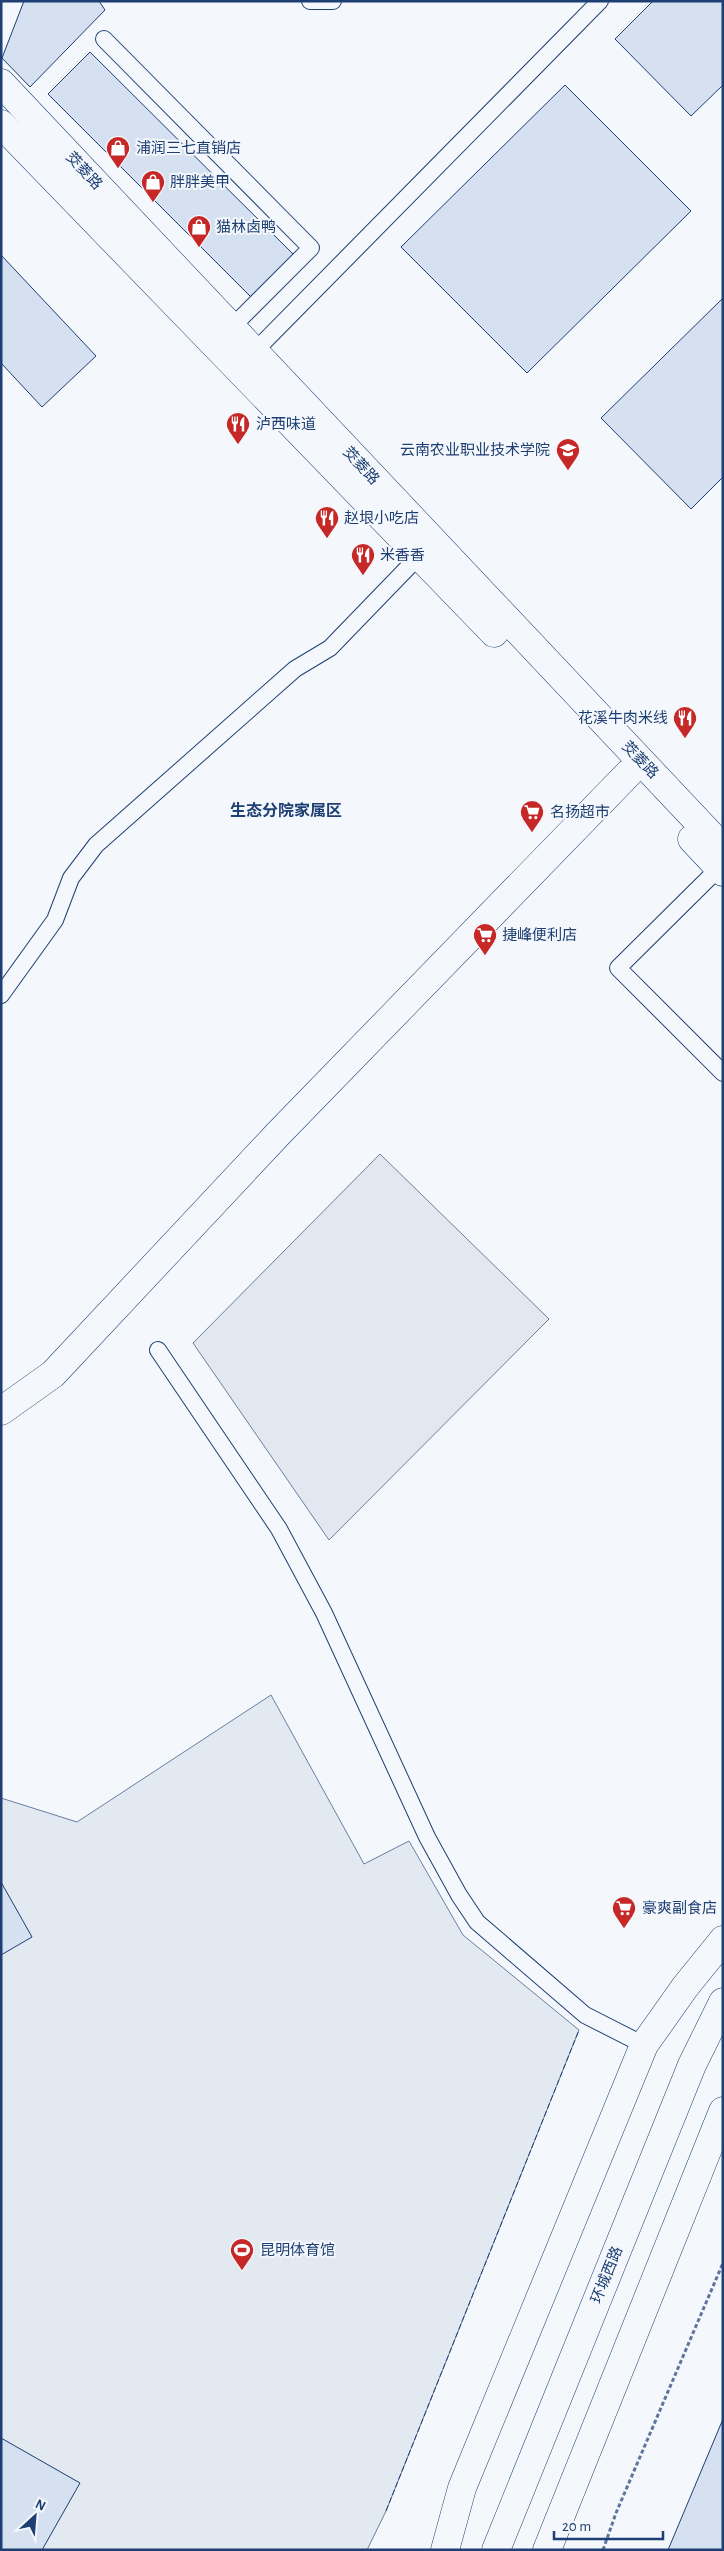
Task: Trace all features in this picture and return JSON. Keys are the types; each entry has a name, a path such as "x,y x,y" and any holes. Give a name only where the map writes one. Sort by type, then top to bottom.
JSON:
{"street":[{"name":"茭菱路","path":"1,83 254,352 722,863"},
{"name":"茭菱路","path":"1,124 629,773 722,863"},
{"path":"1,1411 54,1374 278,1134 629,773"},
{"path":"445,2550 462,2488 644,2045 684,1987 723,1940"},
{"name":"环城西路","path":"496,2550 692,2065 723,2002"},
{"path":"547,2550 723,2111"}],"lane":[{"path":"310,1 333,1"},
{"path":"254,352 600,1"},
{"path":"104,39 311,248 231,328"},
{"path":"1,995 55,920 71,878 96,845 295,668 330,648 419,556"},
{"path":"722,863 618,968 723,1072"},
{"path":"158,1350 279,1529 324,1613 428,1837 458,1896 477,1922 585,2015 644,2045"}],"path":[{"path":"603,2550 616,2513 723,2263"}],"shaded area":[{"path":"380,1154 549,1319 329,1540 193,1343"},
{"name":"昆明体育馆","path":"271,1695 364,1864 409,1841 463,1935 579,2030 386,2511 367,2550 1,2550 1,1798 77,1822"}],"building":[{"path":"24,1 99,1 105,10 30,87 2,58"},
{"path":"653,1 723,1 723,85 691,116 615,39"},
{"path":"90,52 295,256 252,298 48,94"},
{"path":"565,85 691,211 527,373 401,247"},
{"path":"1,255 96,356 42,407 1,363"},
{"path":"723,298 723,477 691,509 601,418"},
{"path":"1,1882 32,1937 1,1955"},
{"path":"723,2419 723,2550 668,2550"},
{"path":"1,2438 80,2483 42,2550 1,2550"}],"fence":[{"path":"386,2511 579,2030"}],"place":[{"name":"浦润三七直销店","path":"118,169"},
{"name":"胖胖美甲","path":"153,203"},
{"name":"猫林卤鸭","path":"199,248"},
{"name":"泸西味道","path":"238,445"},
{"name":"云南农业职业技术学院","path":"568,471"},
{"name":"赵垠小吃店","path":"327,539"},
{"name":"米香香","path":"363,576"},
{"name":"花溪牛肉米线","path":"685,739"},
{"name":"名扬超市","path":"532,833"},
{"name":"捷峰便利店","path":"485,956"},
{"name":"豪爽副食店","path":"624,1929"},
{"name":"昆明体育馆","path":"242,2271"}],"district":[{"name":"生态分院家属区","path":"286,811"}]}
